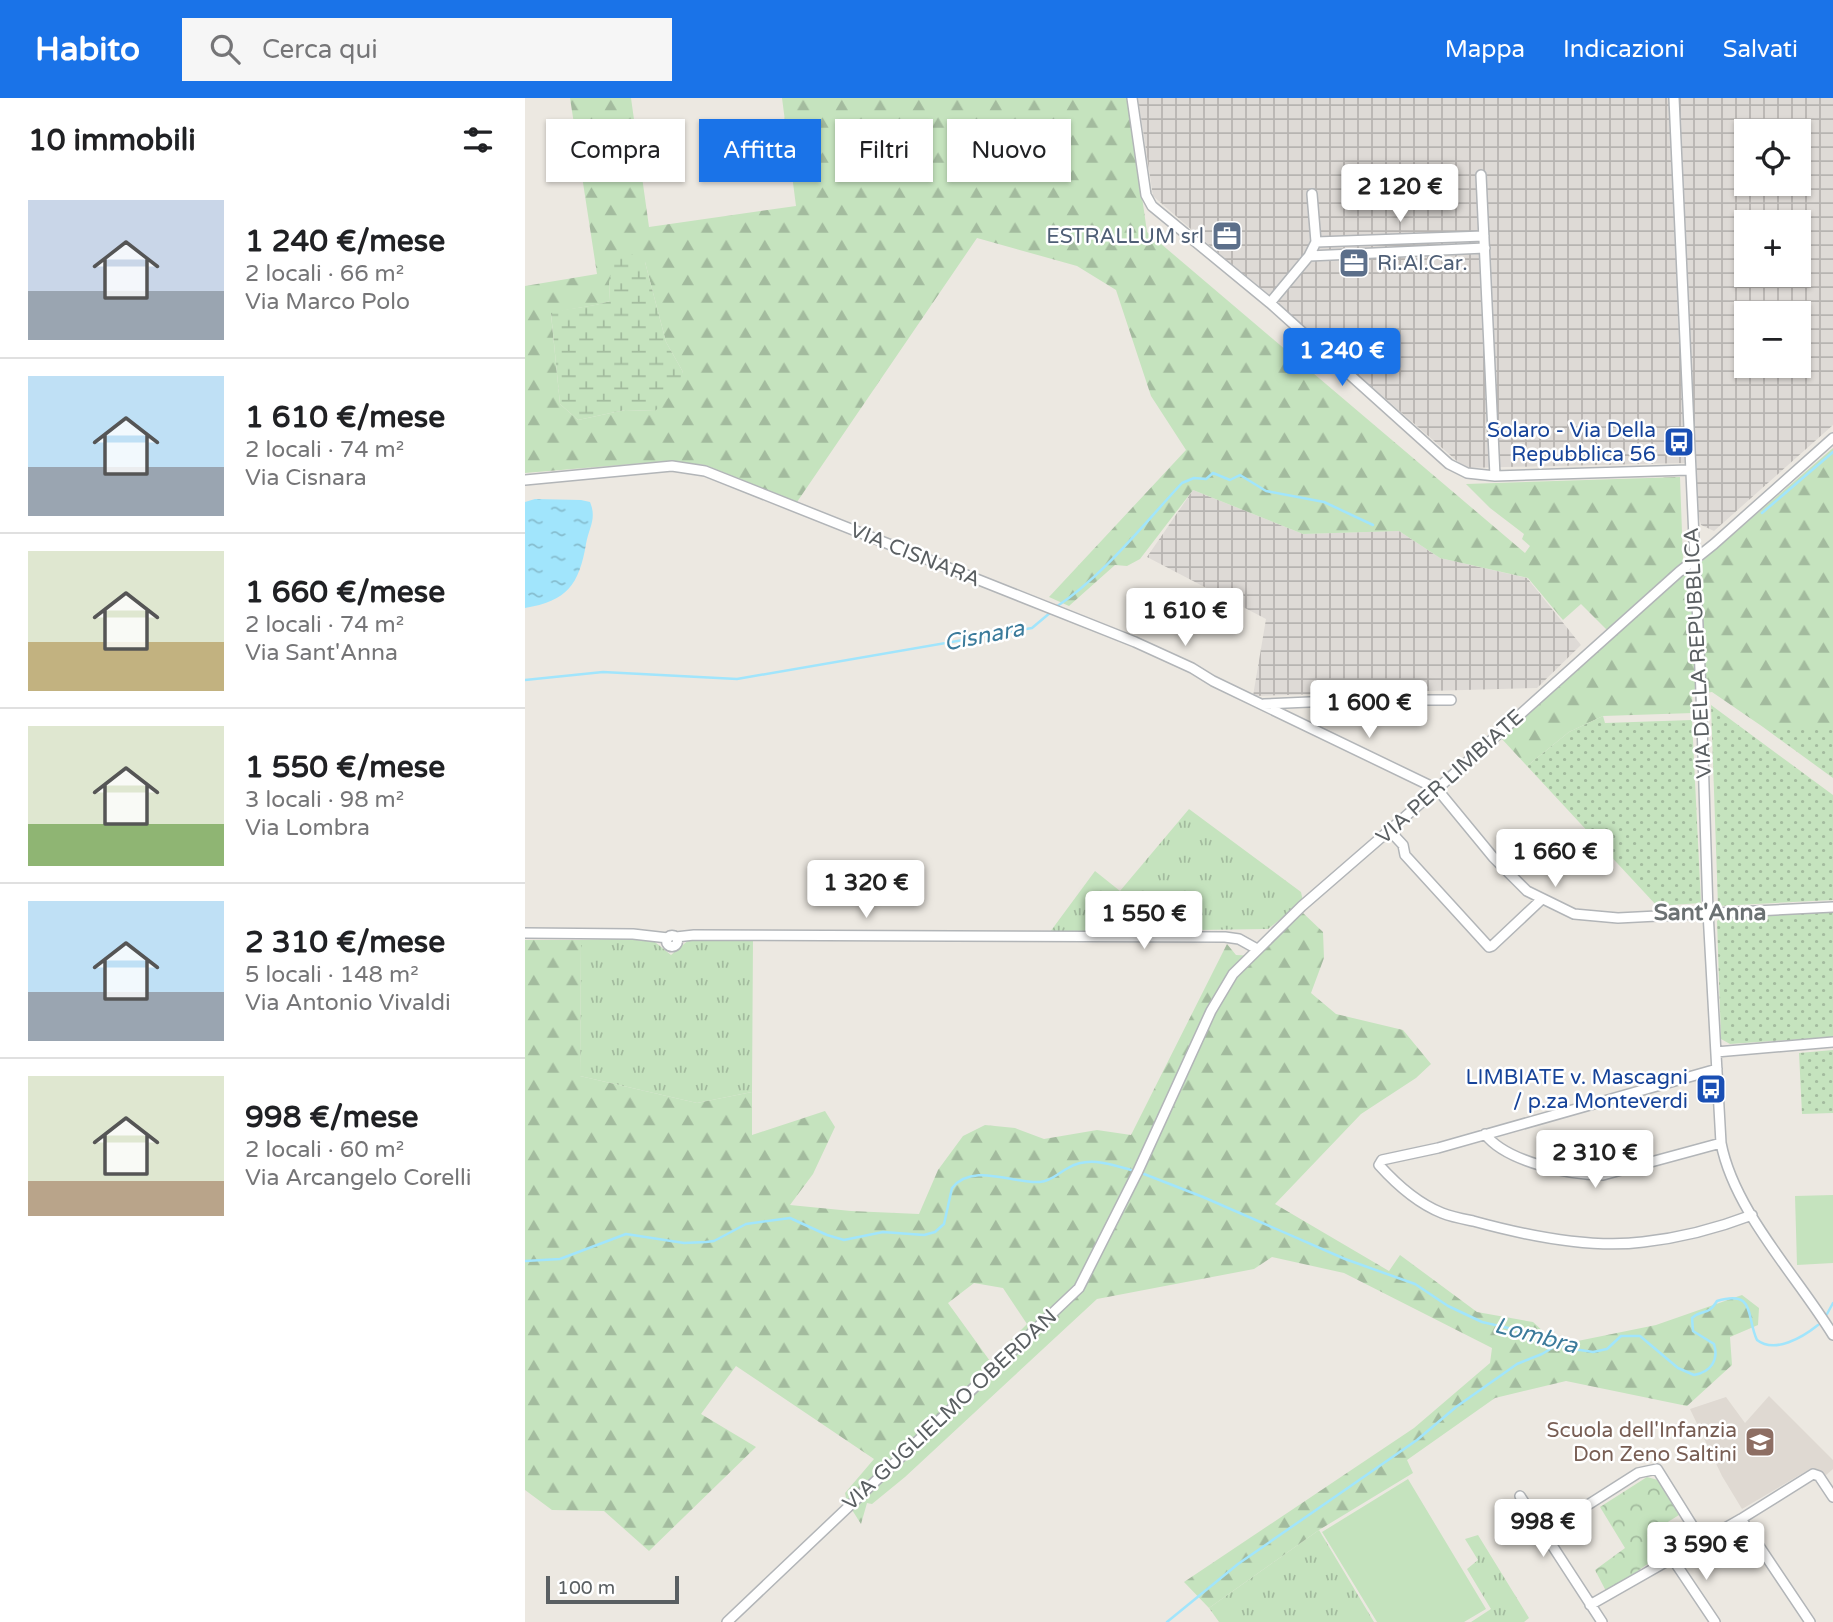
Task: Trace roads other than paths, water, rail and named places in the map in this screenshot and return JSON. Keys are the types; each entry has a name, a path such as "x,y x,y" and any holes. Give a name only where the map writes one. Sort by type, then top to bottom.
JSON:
{"street":[{"path":"1132,98 1146,195 1152,206 1270,303 1449,464 1467,473 1495,476 1689,470"},
{"name":"VIA DELLA REPUBBLICA","path":"1674,98 1708,912 1721,1143 1724,1160 1744,1203 1832,1333"},
{"path":"1482,175 1495,476"},
{"path":"1270,303 1309,256 1316,242 1312,194"},
{"path":"1316,242 1484,236"},
{"path":"1309,256 1485,248"},
{"name":"VIA PER LIMBIATE","path":"1138,1171 1211,1011 1234,974 1257,949 1312,897 1833,438"},
{"name":"VIA CISNARA","path":"525,480 672,466 705,471 1065,614 1192,668 1213,681 1437,789"},
{"path":"1262,704 1451,700"},
{"path":"1437,789 1527,891 1574,914 1593,917 1833,907"},
{"path":"1390,831 1403,845 1405,855 1489,947 1542,899"},
{"path":"525,933 655,936 672,939 694,935 1225,937 1239,939 1257,949"},
{"path":"1716,1052 1833,1042"},
{"path":"1717,1069 1439,1148 1382,1160 1379,1165 1400,1189 1442,1213 1495,1227 1566,1239 1641,1242 1700,1231 1752,1215"},
{"path":"1485,1134 1492,1143 1509,1153 1572,1172 1593,1175 1603,1175 1721,1143"},
{"name":"VIA GUGLIELMO OBERDAN","path":"727,1622 1079,1288 1138,1171"},
{"path":"1583,1508 1638,1473 1657,1469 1702,1541"},
{"path":"1590,1605 1813,1474 1819,1476 1833,1497"},
{"path":"1520,1496 1602,1622"},
{"path":"1741,1518 1810,1622"},
{"path":"1672,1558 1715,1622"}],"water":[{"path":"535,499 590,502 593,518 579,570 569,589 551,601 525,608 525,502"}],"waterway":[{"name":"Cisnara","path":"1762,513 1833,452"},
{"name":"Cisnara","path":"1056,607 1106,565 1182,483 1194,478 1206,479 1213,473 1230,480 1240,475 1266,491 1324,502 1373,525"},
{"name":"Cisnara","path":"525,680 603,672 737,679 1032,628 1051,612"},
{"name":"Lombra","path":"525,1261 560,1259 626,1234 684,1243 714,1241 746,1224 790,1218 844,1240 883,1232 924,1235 935,1232 944,1224 952,1188 971,1176 1040,1182 1083,1162 1131,1170"},
{"name":"Lombra","path":"1144,1174 1345,1259 1415,1284 1448,1306 1482,1322 1526,1332 1567,1348 1593,1352 1607,1349 1621,1336 1640,1336 1678,1368 1694,1375 1709,1368 1714,1360 1715,1350 1714,1344 1693,1331 1692,1318 1708,1311 1717,1301 1729,1298 1744,1302 1757,1340 1764,1344 1780,1345 1789,1342 1818,1325"},
{"name":"Lombra","path":"1827,1314 1833,1303"},
{"path":"1167,1622 1238,1564 1417,1440 1456,1407 1517,1364 1557,1345"}],"place":[{"name":"ESTRALLUM srl","path":"1227,236"},
{"name":"Ri.Al.Car.","path":"1354,263"},
{"name":"Solaro - Via Della Repubblica 56","path":"1679,442"},
{"name":"LIMBIATE v. Mascagni / p.za Monteverdi","path":"1711,1089"},
{"name":"Scuola dell'Infanzia Don Zeno Saltini","path":"1760,1442"}],"district":[{"name":"Sant'Anna","path":"1710,913"}]}
